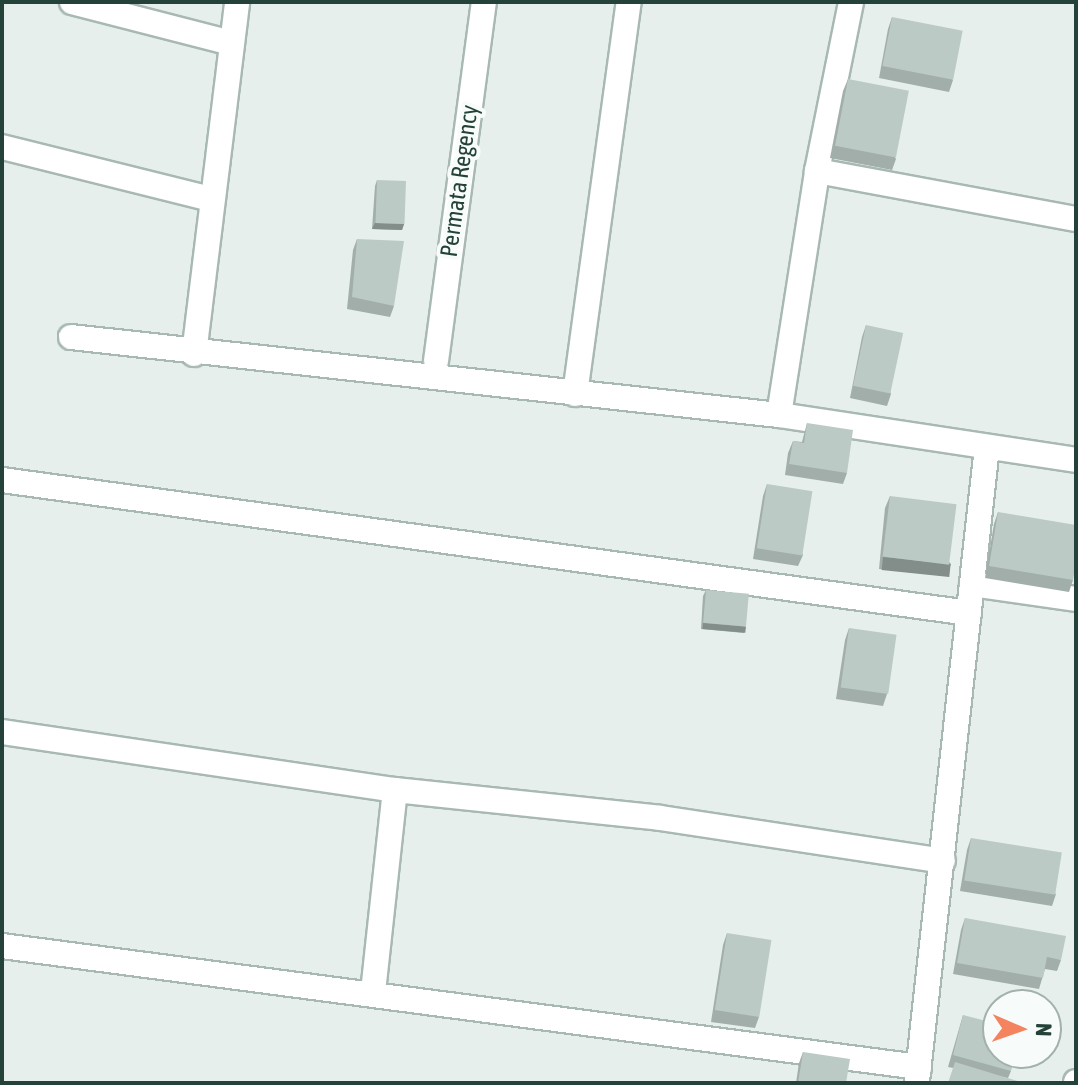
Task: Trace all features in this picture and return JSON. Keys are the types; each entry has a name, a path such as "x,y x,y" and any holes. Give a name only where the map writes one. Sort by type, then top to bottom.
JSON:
{"street":[{"path":"72,2 232,43"},
{"path":"194,354 210,199 237,2"},
{"name":"Permata Regency","path":"436,361 484,2"},
{"path":"575,394 629,2"},
{"path":"779,415 817,171 851,2"},
{"path":"2,147 210,199"},
{"path":"817,171 1076,219"},
{"path":"71,337 194,354 779,415 1076,460"},
{"path":"2,946 373,992 918,1075 987,447"},
{"path":"2,480 969,613"},
{"path":"972,584 1076,599"},
{"path":"2,732 395,790 660,818 943,861"},
{"path":"373,992 395,790"}],"building":[{"path":"892,17 963,31 953,80 882,66"},
{"path":"848,79 909,91 896,158 835,146"},
{"path":"377,180 406,181 404,224 375,223"},
{"path":"357,239 404,241 394,306 352,297"},
{"path":"866,325 903,333 890,394 853,386"},
{"path":"807,423 853,430 847,473 789,464 793,441 804,443"},
{"path":"767,484 812,491 802,555 757,548"},
{"path":"890,496 957,504 949,565 883,557"},
{"path":"998,512 1076,525 1073,580 989,566"},
{"path":"706,590 749,594 746,627 703,623"},
{"path":"849,628 897,635 888,694 841,687"},
{"path":"971,838 1062,852 1055,895 964,880"},
{"path":"965,918 1066,936 1061,960 1047,957 1043,978 957,963"},
{"path":"727,933 771,940 759,1017 715,1010"},
{"path":"963,1015 982,1020 982,1063 953,1055"},
{"path":"803,1052 850,1059 846,1083 798,1083"},
{"path":"955,1062 1024,1083 948,1083"}]}
